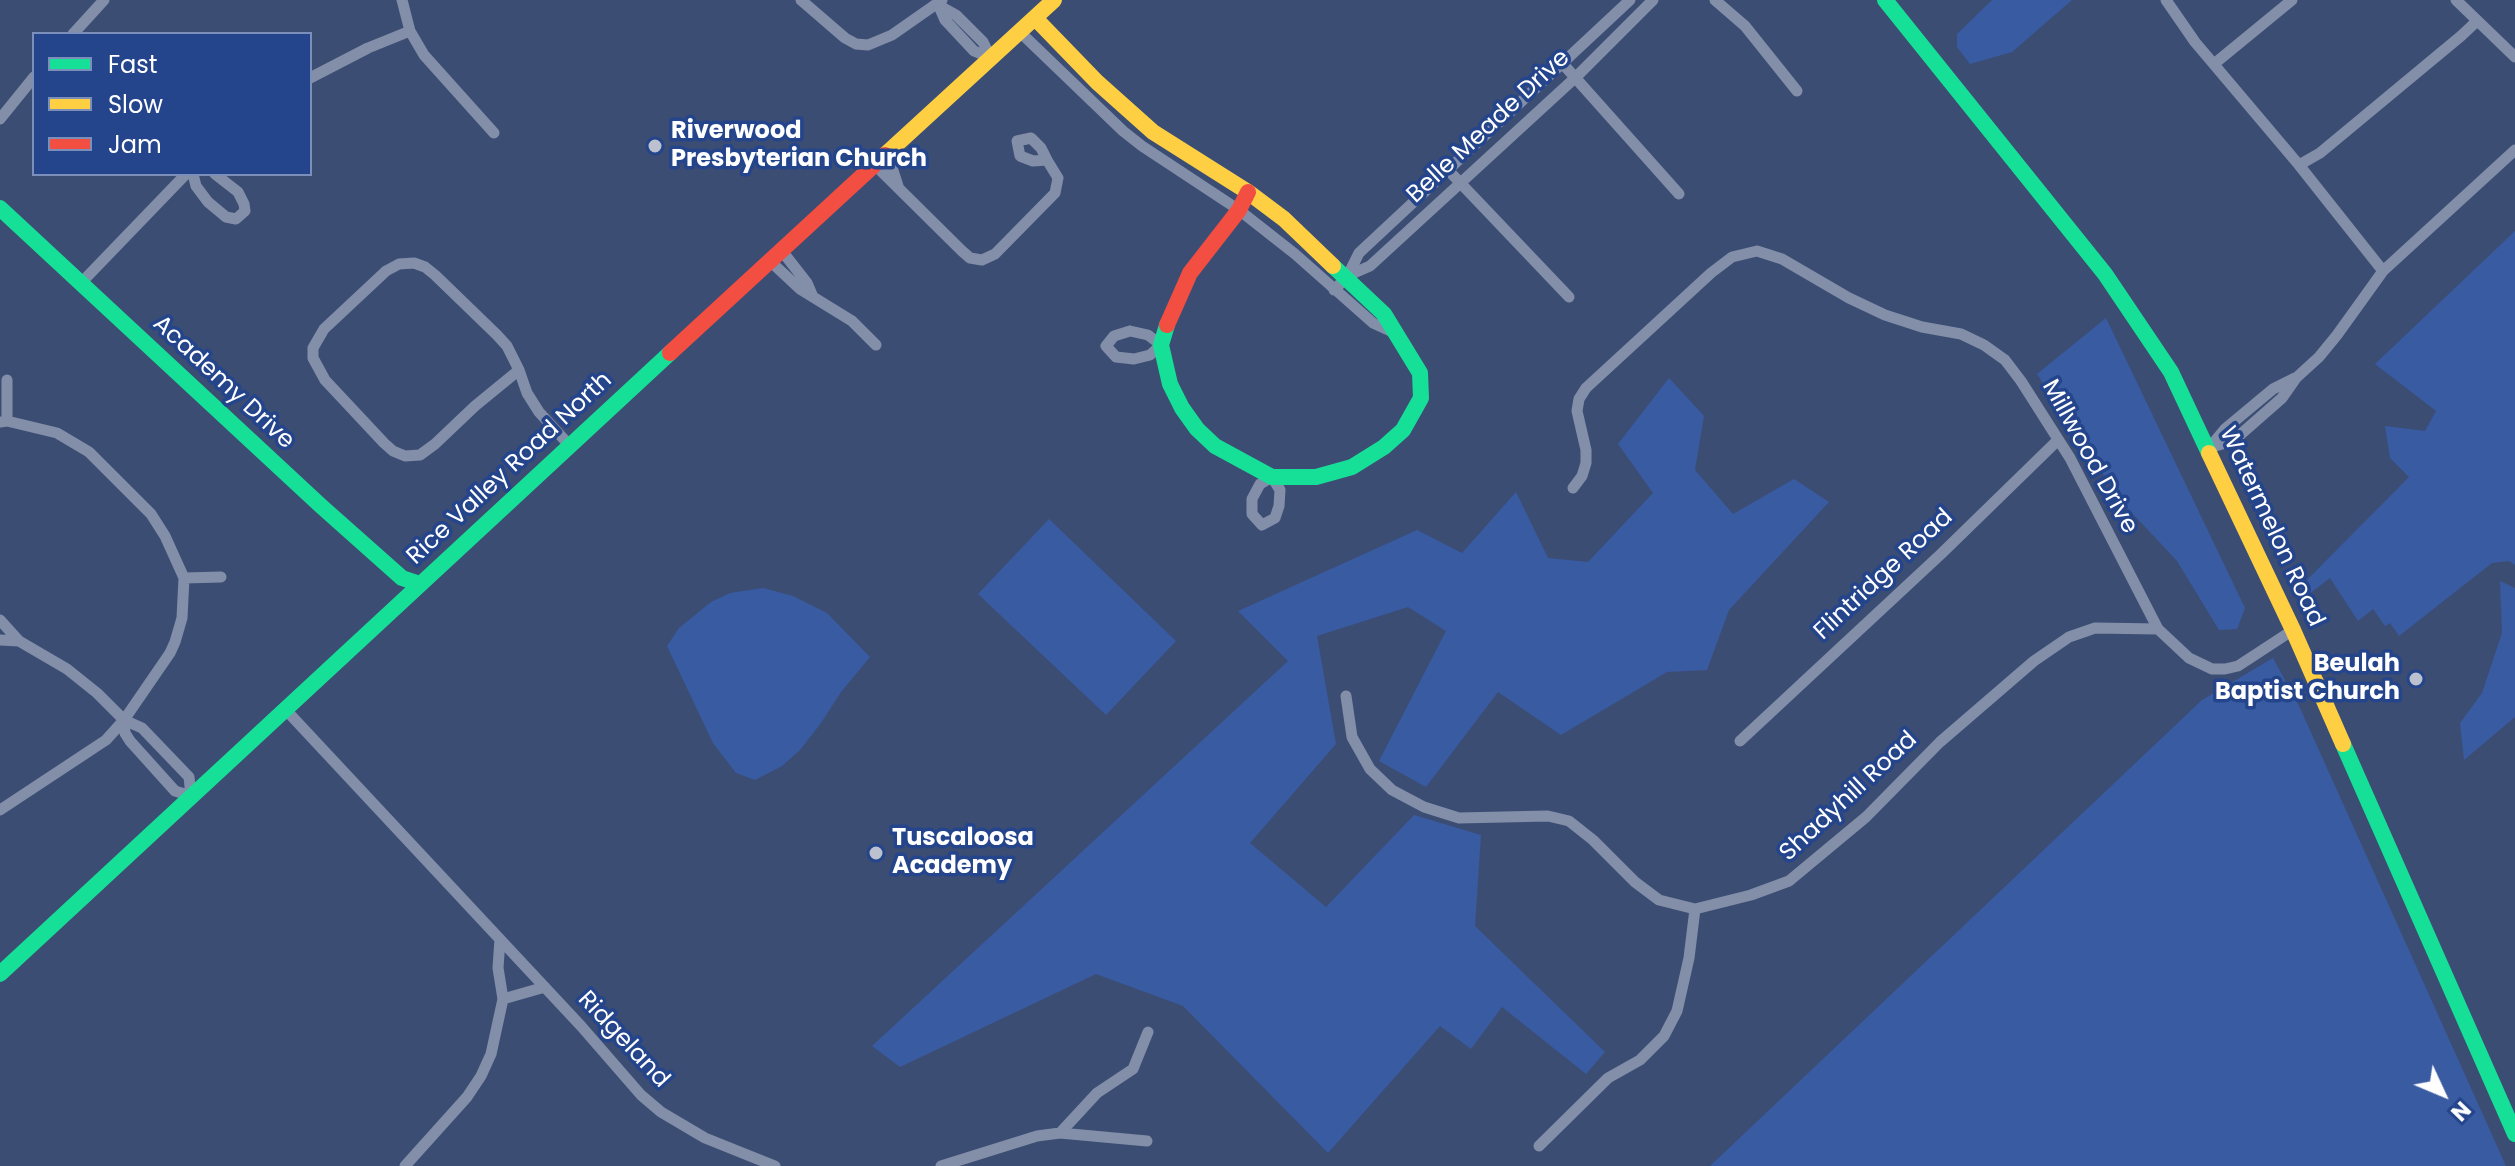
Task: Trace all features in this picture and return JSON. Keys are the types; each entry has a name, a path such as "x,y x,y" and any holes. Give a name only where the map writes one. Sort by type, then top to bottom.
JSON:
{"street":[{"path":"75,32 104,0"},
{"path":"402,0 410,31 432,65 494,133"},
{"path":"801,0 845,38 856,44 868,45 892,35 940,2 945,20 974,51 991,58"},
{"name":"Rice Valley Road North","path":"0,974 1054,0"},
{"name":"Belle Meade Drive","path":"1334,290 1347,277 1359,253 1630,0"},
{"name":"Belle Meade Drive","path":"1347,277 1370,266 1576,77 1653,0"},
{"path":"1715,0 1745,26 1797,91"},
{"name":"Watermelon Road","path":"1885,0 2105,274 2171,372 2293,630 2515,1134"},
{"path":"2166,0 2195,42 2383,271"},
{"path":"2214,64 2292,0"},
{"path":"2456,0 2515,57"},
{"path":"1035,18 1097,82 1153,132 1248,192 1284,219 1384,314 1420,373 1421,398 1403,430 1384,447 1352,467 1316,477 1272,477 1215,446 1197,429 1170,384 1161,345 1169,319 1190,273 1239,210 1248,192"},
{"path":"2299,165 2320,153 2477,21"},
{"path":"312,77 368,48 410,31"},
{"path":"1020,32 1123,131 1239,210 1295,254 1373,323 1396,334"},
{"path":"1563,64 1679,194"},
{"path":"0,119 32,79"},
{"path":"2208,448 2225,429 2273,389 2296,378 2319,357 2383,271 2515,150"},
{"path":"887,152 898,187"},
{"path":"874,164 962,251 970,258 982,260 995,254 1055,193 1058,178 1047,160"},
{"path":"1449,171 1569,297"},
{"path":"81,283 184,176"},
{"path":"194,176 196,186 208,202 219,213 236,219 245,211 244,204 238,192 218,176"},
{"name":"Academy Drive","path":"0,208 227,421 390,568 402,578 420,584"},
{"name":"Millwood Drive","path":"1573,488 1582,476 1586,463 1577,411 1579,399 1586,388 1711,273 1732,257 1757,251 1782,259 1885,315 1922,327 1961,334 2005,360 2076,469 2158,629 2178,650 2200,665 2225,669 2238,666 2293,630"},
{"path":"776,256 807,283 813,298 852,321 876,345"},
{"path":"519,370 435,444 420,455 405,456 384,443 325,380 317,369 313,348 324,329 386,271 399,264 414,263 425,267 507,346 519,370 527,393 539,412 571,447"},
{"path":"0,810 106,740 124,720 175,642 182,618 184,578 151,514 89,452 57,433 4,422 7,380"},
{"name":"Flintridge Road","path":"1740,741 2058,440"},
{"path":"184,578 221,577"},
{"path":"0,620 19,641 67,669 124,720 142,728 189,777 191,796 175,791 130,741 125,733 124,720"},
{"name":"Shadyhill Road","path":"1346,696 1352,737 1370,769 1392,790 1424,807 1459,818 1535,816 1569,821 1659,900 1695,909 1751,895 1789,881 1866,817 1940,742 2034,661 2069,637 2095,628 2158,629"},
{"path":"0,640 19,641"},
{"name":"Ridgeland","path":"285,709 581,1026 641,1095 661,1112 717,1144 775,1166"},
{"path":"1539,1146 1608,1078 1640,1060 1664,1036 1677,1011 1689,958 1695,909"},
{"path":"405,1166 467,1097 491,1054 503,999 498,968 500,939"},
{"path":"503,999 545,987"},
{"path":"1060,1133 1097,1093 1133,1069 1148,1032"},
{"path":"941,1166 1037,1136 1060,1133 1147,1141"}],"shaded area":[{"path":"1992,0 2072,0 2012,52 1970,64 1957,47 1957,34"},
{"path":"2515,231 2515,565 2509,561 2492,563 2399,636 2390,623 2385,626 2373,609 2358,621 2330,578 2309,594 2299,588 2409,477 2390,458 2385,426 2425,431 2436,411 2375,364"},
{"path":"2106,318 2245,608 2237,629 2219,630 2177,561 2120,500 2037,374"},
{"path":"1669,378 1704,416 1695,470 1733,514 1794,479 1829,502 1729,610 1707,670 1667,672 1561,735 1498,692 1426,787 1379,761 1446,631 1408,607 1317,636 1336,744 1250,843 1326,907 1414,815 1481,835 1475,926 1605,1052 1586,1074 1502,1007 1471,1049 1440,1026 1328,1153 1183,1006 1096,974 900,1067 872,1046 1288,661 1238,611 1417,530 1462,553 1516,492 1548,558 1588,562 1653,493 1618,444"},
{"path":"1049,519 1176,641 1106,715 978,594"},
{"path":"2500,581 2515,588 2515,717 2464,760 2460,723 2482,693 2502,633"},
{"path":"763,588 793,596 827,613 870,657 800,750 782,766 755,780 736,773 713,743 667,646 679,628 711,602 730,593"},
{"path":"2273,658 2300,708 2506,1166 1710,1166 2202,700"}],"traffic: fast":[{"path":"1885,0 2105,274 2171,372 2209,453"},
{"path":"0,208 321,506 402,578 420,584"},
{"path":"1167,325 1161,345 1170,384 1197,429 1215,446 1272,477 1316,477 1352,467 1384,447 1403,430 1421,398 1420,373 1384,314 1333,266"},
{"path":"0,974 670,353"},
{"path":"2343,744 2515,1134"}],"traffic: slow":[{"path":"885,155 1054,0"},
{"path":"1035,18 1097,82 1153,132 1248,192 1284,219 1333,266"},
{"path":"2209,453 2343,744"}],"traffic: jam":[{"path":"670,353 885,155"},
{"path":"1167,325 1190,273 1239,210 1248,192"}],"place":[{"name":"Riverwood Presbyterian Church","path":"655,146"},
{"name":"Beulah Baptist Church","path":"2416,679"},
{"name":"Tuscaloosa Academy","path":"876,853"}]}
